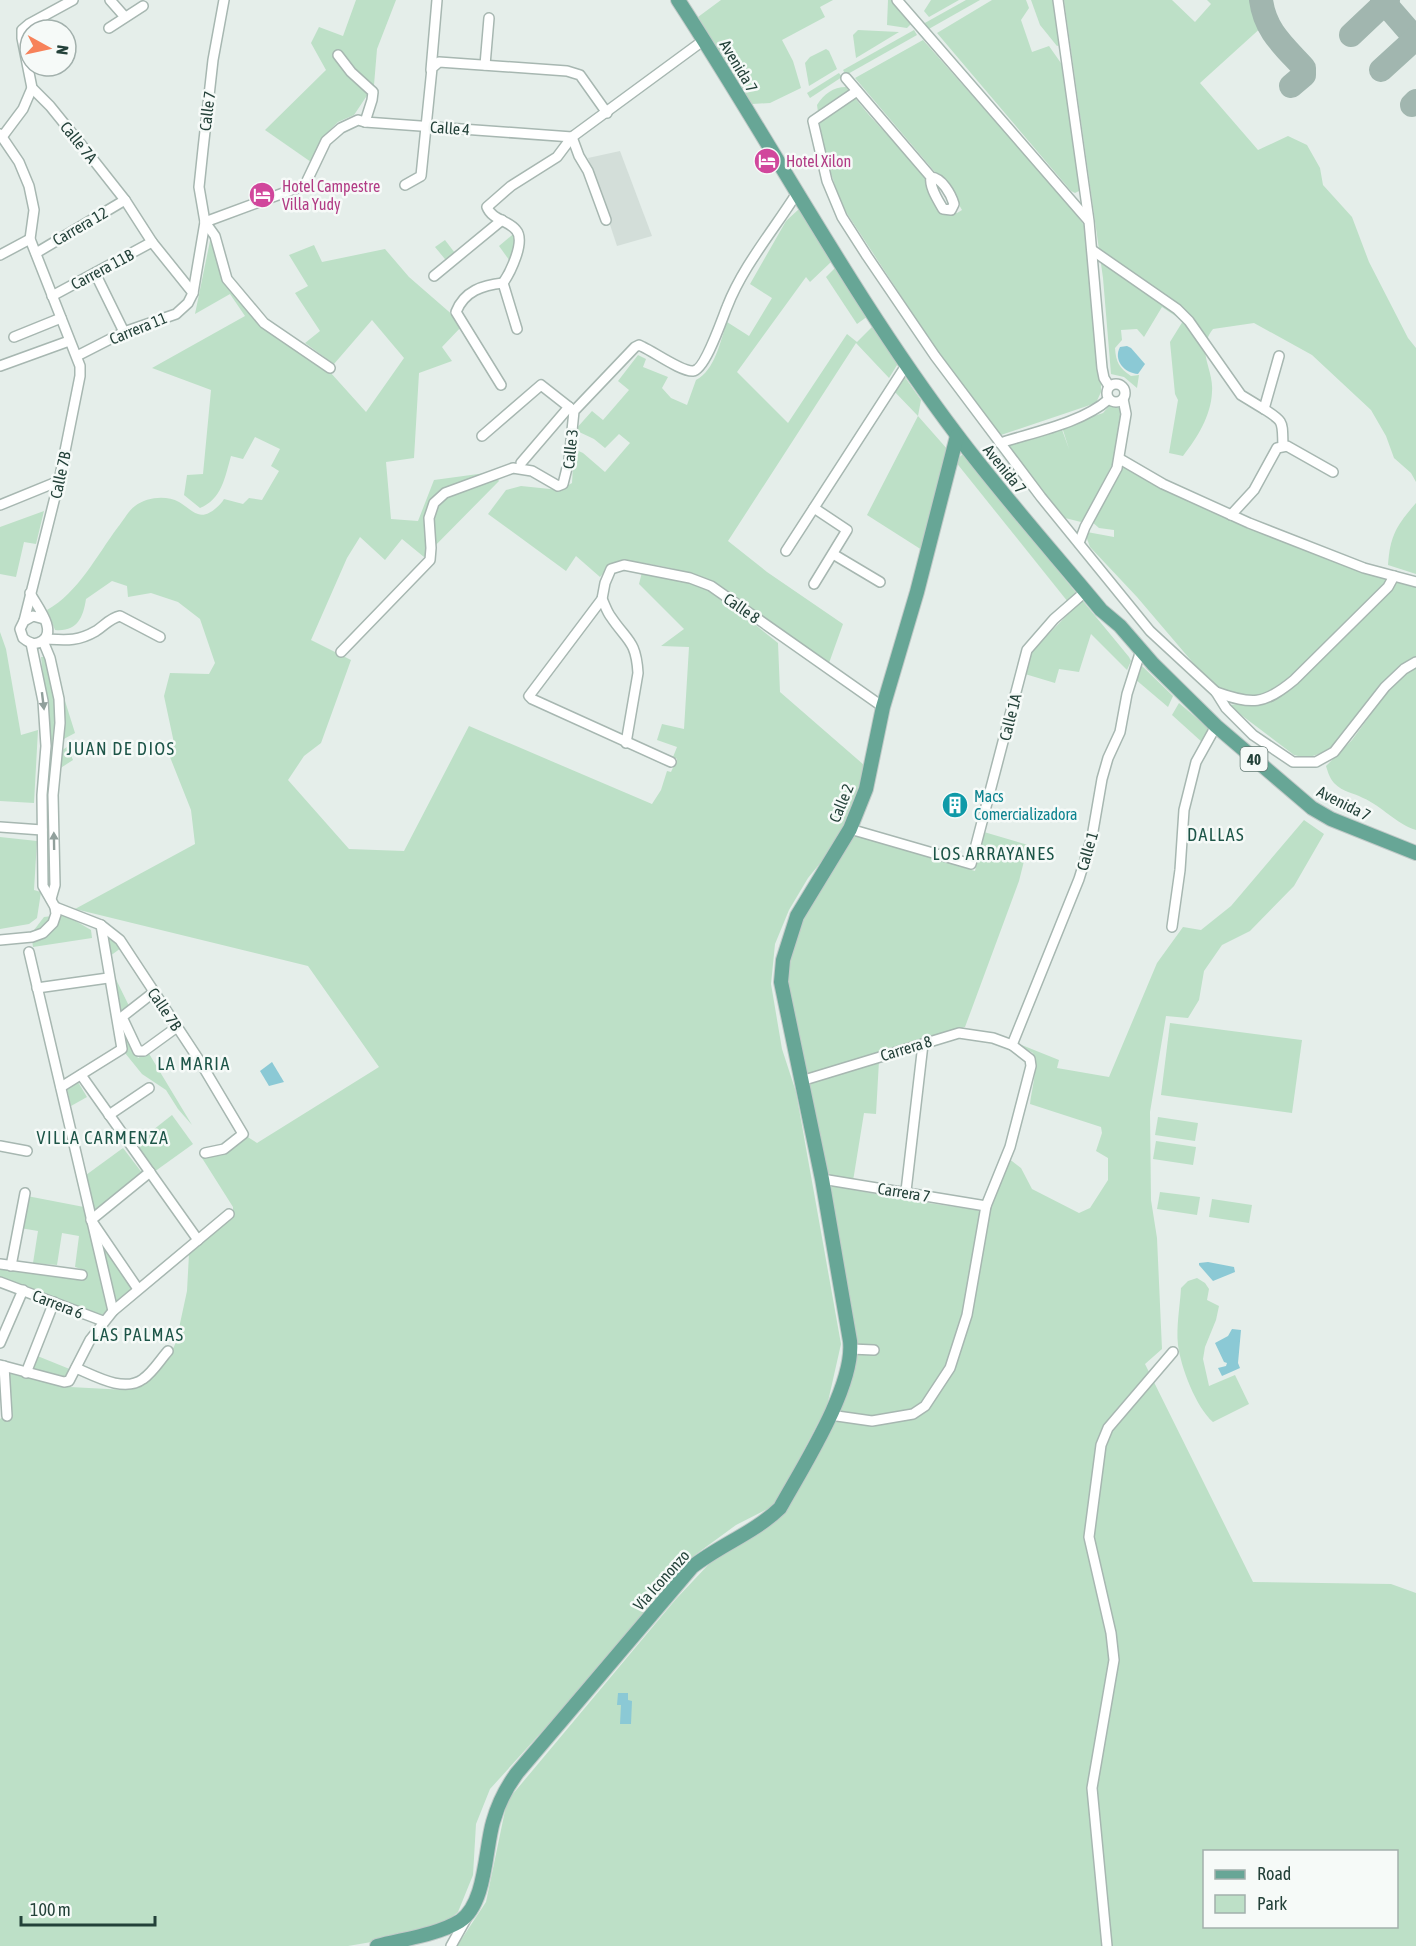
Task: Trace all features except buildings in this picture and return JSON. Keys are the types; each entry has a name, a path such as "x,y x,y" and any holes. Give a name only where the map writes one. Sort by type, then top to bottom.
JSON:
{"main road":[{"name":"Avenida 7","path":"678,0 868,307 907,364 957,435 1085,592 1120,626 1178,690 1216,726 1312,808 1331,819 1416,853"},
{"name":"Calle 2","path":"821,1177 781,982 783,960 797,916 850,829 866,789 884,707 917,592 957,435"},
{"name":"Vía Icononzo","path":"470,1912 485,1865 492,1823 501,1798 517,1773 692,1567 765,1522 780,1508 830,1415 840,1393 851,1349 821,1177"},
{"path":"376,1946 436,1931 454,1924 470,1912"}],"street":[{"path":"73,0 22,30 32,88 23,109 1,136 19,162 29,186 34,210 30,239 69,341 77,356"},
{"path":"110,0 124,17"},
{"name":"Calle 7","path":"205,222 199,187 213,60 224,0"},
{"path":"426,126 436,0"},
{"path":"897,0 1089,222"},
{"path":"1058,0 1089,222 1102,369 1109,386"},
{"path":"109,28 143,6"},
{"path":"484,65 489,18"},
{"path":"517,329 503,283 521,241 517,231 490,214 487,207 489,203 557,157 572,137 704,40"},
{"path":"338,55 351,72 373,92 365,122"},
{"path":"405,185 421,176 432,68 439,62 567,71 580,75 607,113"},
{"path":"846,78 931,177"},
{"name":"Calle 7A","path":"32,88 78,139 152,242 193,293"},
{"path":"857,91 813,120 827,181 842,217 935,356 1041,497 1150,631 1216,692 1226,708 1253,735 1293,762 1307,764 1316,762 1334,752 1384,687 1404,669 1416,662"},
{"name":"Calle 4","path":"205,222 304,185 317,164 326,141 341,128 358,120 572,137"},
{"path":"572,137 588,171 606,220"},
{"name":"Calle 3","path":"341,652 429,560 431,548 429,519 434,503 446,493 513,468 532,471 558,486 563,484 567,469 572,409 634,347 639,345 684,369 693,371 698,369 708,353 731,296 744,272 797,193"},
{"name":"Carrera 12","path":"36,253 124,200"},
{"path":"434,276 501,220"},
{"path":"193,293 205,222"},
{"path":"205,222 215,236 227,279 264,323 330,368"},
{"name":"Carrera 12","path":"0,255 30,239"},
{"name":"Carrera 11B","path":"52,296 152,242"},
{"path":"1092,250 1177,309 1189,321 1241,395 1281,419 1283,446"},
{"path":"95,273 124,332"},
{"path":"501,385 456,312 477,287 503,283"},
{"name":"Carrera 11","path":"77,356 124,332 176,314 188,303 193,293"},
{"path":"14,337 61,318"},
{"path":"0,366 69,341"},
{"name":"Calle 7B","path":"24,621 59,481 80,376 77,356"},
{"path":"1264,409 1279,356"},
{"path":"786,551 907,364"},
{"path":"1080,543 1085,527 1118,468 1120,459 1126,414 1123,399 1125,394 1122,386 1117,384 1109,386"},
{"path":"482,436 541,385 572,409 521,463"},
{"path":"1109,386 1107,391 1109,399"},
{"path":"1000,443 1079,417 1100,408 1109,399"},
{"path":"1109,399 1117,402 1123,399"},
{"path":"1232,515 1254,490 1277,448 1283,446 1298,452 1333,472"},
{"path":"1120,459 1163,484 1232,515 1324,552 1416,582"},
{"path":"0,505 59,481"},
{"path":"814,508 847,530 814,584"},
{"path":"833,554 880,582"},
{"name":"Calle 8","path":"602,599 611,569 624,565 690,578 711,586 884,707"},
{"path":"1216,692 1252,702 1277,694 1388,587 1394,576"},
{"name":"Calle 1A","path":"850,829 971,864 1027,650 1047,626 1085,592"},
{"path":"30,593 48,629 44,640 59,699 60,723 54,795 55,885 53,903"},
{"path":"626,743 638,662 633,645 610,617 602,599 529,696 532,699 626,743 670,762"},
{"path":"44,619 33,616 24,621 20,629 23,638 31,643 44,640 74,640 96,631 114,617 120,616 160,637"},
{"path":"0,940 32,937 42,933 53,923 56,914 53,903 43,886 42,795 46,746 43,701 31,643"},
{"name":"Calle 1","path":"1012,1045 1078,879 1092,837 1102,780 1119,732 1127,694 1142,650"},
{"path":"1172,927 1180,870 1184,810 1196,762 1216,726"},
{"path":"0,827 42,830"},
{"name":"Calle 7B","path":"53,903 101,925 120,940 199,1060 243,1134 224,1149 205,1154"},
{"path":"61,1087 122,1049 108,978 101,925"},
{"path":"28,952 113,1311"},
{"path":"37,988 108,978"},
{"path":"154,992 122,1017 138,1051 144,1051 177,1027"},
{"name":"Carrera 8","path":"801,1081 959,1033 993,1038 1012,1045"},
{"path":"906,1191 923,1044"},
{"path":"830,1415 872,1421 913,1414 925,1406 950,1368 967,1315 986,1206 1010,1147 1031,1066 1030,1059 1012,1045"},
{"path":"81,1075 198,1240"},
{"path":"110,1115 149,1088"},
{"path":"0,1146 27,1151"},
{"path":"92,1220 150,1172"},
{"name":"Carrera 7","path":"821,1177 986,1206"},
{"path":"11,1266 25,1193"},
{"name":"Carrera 6","path":"0,1282 103,1321 229,1214"},
{"path":"92,1220 138,1289"},
{"name":"Carrera 6","path":"0,1264 82,1275"},
{"path":"0,1343 23,1290"},
{"path":"26,1373 54,1302"},
{"path":"7,1416 2,1366 69,1381 90,1340 103,1321"},
{"path":"851,1349 874,1350"},
{"path":"76,1368 105,1380 128,1385 141,1381 168,1351"},
{"path":"1107,1946 1092,1788 1113,1660 1111,1633 1089,1537 1101,1445 1108,1428 1173,1352"},
{"path":"451,1946 470,1912"}],"shaded area":[{"path":"620,151 652,236 617,246 588,158"}],"green space":[{"path":"356,0 396,0 377,49 374,85 354,115 338,122 322,138 311,162 265,130 326,70 311,43 319,27 343,36"},
{"path":"721,0 833,0 820,7 825,17 782,40 793,61 801,88 770,103 752,104 698,17"},
{"path":"888,0 894,0 913,22 907,28 887,25"},
{"path":"931,0 959,0 929,17 924,11"},
{"path":"966,0 980,0 927,30 923,24"},
{"path":"992,0 1026,0 1029,8 1021,20 1032,52 1049,46 1063,66 1081,188 1075,193 937,33"},
{"path":"1031,0 1054,0 1061,45 1057,46 1040,25"},
{"path":"1064,0 1172,0 1195,22 1211,4 1207,0 1257,0 1264,25 1200,83 1258,150 1288,136 1307,145 1320,168 1323,185 1352,217 1369,262 1408,338 1416,348 1416,482 1411,473 1394,458 1386,436 1371,410 1312,355 1254,323 1213,329 1208,337 1205,353 1212,383 1211,401 1202,426 1183,456 1169,453 1178,400 1175,394 1170,342 1183,321 1162,307 1144,337 1137,329 1121,330 1122,340 1115,348 1116,357 1127,373 1131,376 1139,375 1137,388 1124,377 1111,374 1103,278"},
{"path":"858,30 899,32 856,58 853,35"},
{"path":"914,30 917,35 846,75 843,70"},
{"path":"923,40 1066,201 1087,229 1101,392 1096,403 998,436 928,337 846,212 831,173 821,133 817,105 829,92 846,87 924,175 927,185 948,214 962,210 951,191 855,78"},
{"path":"826,49 837,69 809,86 805,63 810,57"},
{"path":"839,73 842,77 810,98 807,93"},
{"path":"799,209 831,262 810,282 806,277 737,372 788,423 847,334 857,342 874,325 899,362 889,378 856,343 728,541 767,572 843,624 829,663 708,579 673,569 628,562 609,566 600,577 576,556 566,571 488,514 506,490 521,486 560,490 572,483 574,449 583,453 605,472 630,443 619,434 605,448 594,439 575,430 592,411 603,420 629,390 618,381 638,355 646,359 643,367 668,377 662,388 671,398 687,405 696,380 708,370 712,363 727,322 749,336 772,298 750,284 786,221"},
{"path":"517,231 512,264 499,246"},
{"path":"211,236 223,282 226,281 263,325 330,372 366,412 404,358 372,320 334,364 305,343 320,331 295,293 308,286 289,255 314,245 322,262 385,249 409,277 455,317 462,326 442,347 452,361 419,373 414,458 386,462 391,519 418,521 434,480 493,472 499,481 424,557 402,539 385,560 360,537 347,558 311,640 351,660 321,743 304,756 288,780 349,849 404,851 469,726 652,804 661,790 667,771 671,772 677,759 673,757 677,747 657,740 662,724 684,729 689,647 661,646 684,629 639,584 642,572 692,582 713,591 778,643 780,692 864,765 859,789 844,828 835,845 808,878 789,910 775,944 771,984 782,1049 796,1092 841,1344 827,1406 775,1505 736,1525 695,1555 642,1621 490,1789 476,1824 473,1875 458,1912 436,1931 348,1946 0,1946 0,1419 3,1417 2,1369 70,1387 127,1390 143,1384 172,1351 176,1342 187,1291 189,1254 204,1239 233,1218 233,1207 202,1158 223,1155 243,1134 257,1143 379,1067 308,966 75,909 195,844 191,810 166,747 174,743 164,696 170,673 209,674 215,663 200,619 178,602 151,593 128,597 127,586 112,581 86,599 81,618 74,626 63,630 55,630 47,610 78,584 128,513 140,503 151,499 168,498 202,515 216,508 224,499 243,504 249,498 262,500 279,471 271,466 280,449 255,437 243,459 231,456 222,486 207,504 200,508 184,495 187,475 203,474 211,390 152,368 245,316 230,294 195,314"},
{"path":"445,240 458,257 449,264 435,247"},
{"path":"836,267 868,316 857,324 826,277"},
{"path":"904,376 921,400 918,416 893,390"},
{"path":"1110,405 1121,408 1122,412 1116,457 1085,518 1081,522 1065,518 1004,446 1061,427 1069,449 1062,427 1103,413"},
{"path":"918,416 948,450 922,550 867,515"},
{"path":"963,454 1077,594 1068,602 955,461"},
{"path":"1122,463 1167,490 1389,578 1385,586 1293,678 1276,691 1252,698 1220,689 1206,678 1137,597 1090,547 1087,532 1114,537 1114,530 1099,528 1091,521"},
{"path":"1416,503 1416,574 1388,565 1396,531"},
{"path":"44,511 36,544 24,542 16,577 0,574 0,527"},
{"path":"1398,580 1416,585 1416,657 1408,661 1381,686 1333,749 1307,758 1294,755 1228,705 1266,702 1385,595"},
{"path":"1082,600 1129,657 1131,661 1127,670 1091,634 1079,672 1059,669 1055,683 1025,674 1033,650"},
{"path":"0,632 6,649 21,735 38,730 34,803 0,801"},
{"path":"41,657 48,657 56,717 53,885 45,885 46,702"},
{"path":"1141,665 1173,696 1168,707 1135,679"},
{"path":"1416,668 1416,830 1402,824 1370,801 1345,791 1334,783 1326,766 1352,740 1396,680"},
{"path":"65,701 75,733 60,741"},
{"path":"1179,703 1213,732 1203,743 1172,715"},
{"path":"67,747 73,760 59,769 61,751"},
{"path":"1304,820 1324,834 1294,886 1250,931 1222,945 1204,971 1199,1000 1188,1018 1166,1016 1150,1112 1151,1200 1157,1238 1162,1349 1145,1364 1253,1582 1391,1584 1416,1593 1416,1946 457,1946 486,1902 507,1801 676,1599 709,1564 785,1508 855,1345 827,1185 990,1212 1008,1158 1021,1168 1032,1189 1079,1213 1090,1208 1108,1180 1108,1158 1096,1151 1102,1133 1101,1127 1030,1104 1035,1072 1033,1053 1014,1042 1059,1060 1057,1068 1109,1077 1157,963 1183,927 1201,930 1231,906"},
{"path":"984,832 1028,845 1019,881 965,1027 807,1075 790,1000 789,956 806,908 852,834 975,871"},
{"path":"0,837 37,841 34,890 41,892 37,918 29,924 0,929"},
{"path":"60,915 69,917 91,930 92,938 33,947 31,934 44,917"},
{"path":"100,933 116,942 121,948 106,959 129,1006 118,1022 138,1058 148,1052 192,1125 166,1090 142,1074 121,1048"},
{"path":"1170,1023 1302,1040 1292,1113 1161,1095"},
{"path":"879,1061 876,1114 864,1113 853,1181 826,1174 808,1082"},
{"path":"78,1082 87,1097 71,1106 67,1089"},
{"path":"172,1115 193,1144 154,1172 134,1145"},
{"path":"1158,1117 1198,1123 1195,1141 1155,1135"},
{"path":"1156,1141 1196,1147 1193,1165 1153,1159"},
{"path":"123,1148 143,1174 93,1214 86,1175"},
{"path":"1160,1192 1200,1197 1197,1215 1157,1209"},
{"path":"27,1196 84,1207 108,1309 101,1316 0,1280 0,1267 84,1279 84,1270 75,1267 79,1236 62,1233 57,1265 33,1263 38,1231 20,1228"},
{"path":"1212,1199 1252,1205 1249,1223 1209,1217"},
{"path":"96,1230 133,1290 114,1305"},
{"path":"1197,1278 1209,1289 1207,1300 1219,1306 1203,1359 1209,1386 1235,1375 1249,1404 1213,1422 1201,1407 1190,1386 1178,1345 1181,1288 1188,1281"},
{"path":"35,1355 72,1370 68,1378 30,1371"}],"water":[{"path":"1127,346 1145,364 1138,374 1128,371 1119,361 1120,347"},
{"path":"272,1062 284,1082 269,1086 260,1071"},
{"path":"1208,1262 1234,1267 1235,1272 1213,1281 1199,1265 1199,1263"},
{"path":"1232,1329 1241,1330 1238,1363 1240,1368 1222,1376 1218,1368 1226,1366 1227,1363 1224,1362 1215,1343 1228,1336"},
{"path":"618,1693 628,1693 628,1700 632,1701 631,1724 620,1724 621,1705 617,1705"}],"taxiway":[{"path":"1261,0 1271,29 1304,68 1304,75 1291,86"},
{"path":"1382,0 1416,39"},
{"path":"1351,35 1388,0"},
{"path":"1381,70 1416,38"},
{"path":"1412,105 1416,101"}],"place":[{"name":"Hotel Xilon","path":"767,161"},
{"name":"Hotel Campestre Villa Yudy","path":"262,195"},
{"name":"Macs Comercializadora","path":"955,805"}],"district":[{"name":"JUAN DE DIOS","path":"121,748"},
{"name":"DALLAS","path":"1216,834"},
{"name":"LOS ARRAYANES","path":"994,853"},
{"name":"LA MARIA","path":"194,1063"},
{"name":"VILLA CARMENZA","path":"103,1137"},
{"name":"LAS PALMAS","path":"138,1334"}]}
